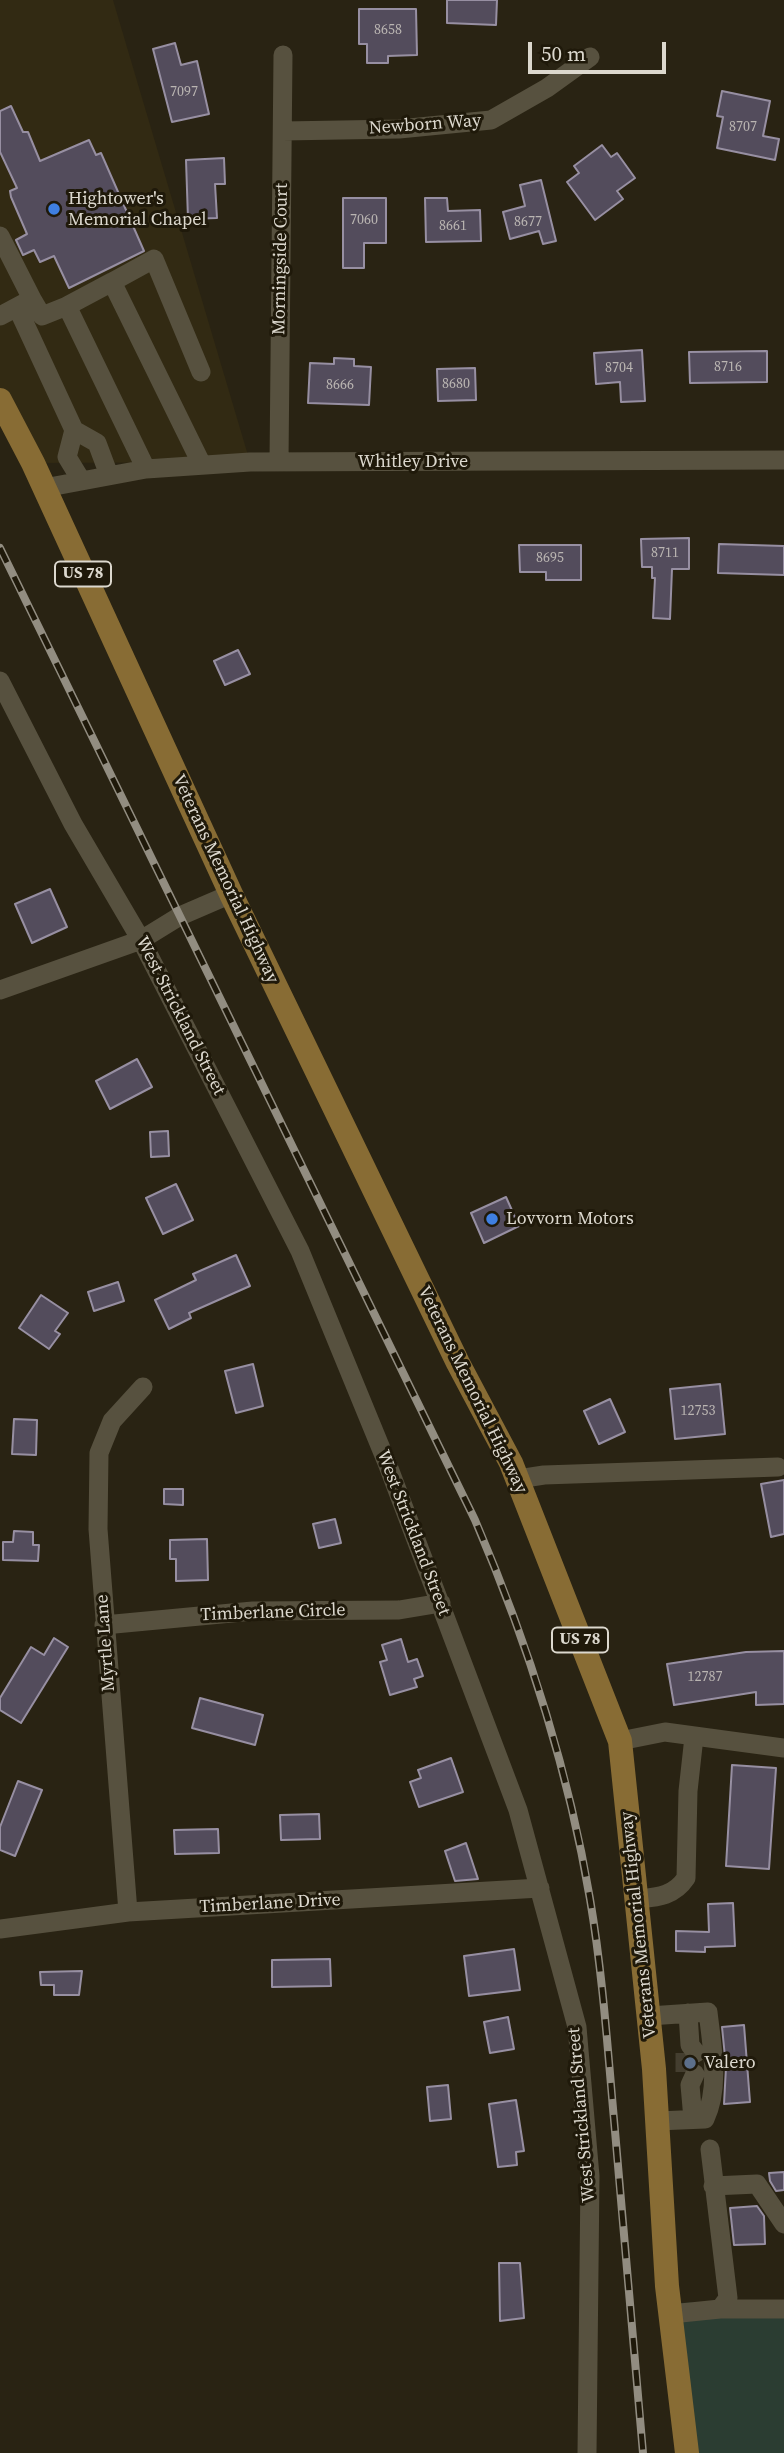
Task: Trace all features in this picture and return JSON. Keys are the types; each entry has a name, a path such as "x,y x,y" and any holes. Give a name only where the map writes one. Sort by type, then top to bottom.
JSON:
{"main road":[{"name":"Veterans Memorial Highway","path":"0,400 44,488 231,894 518,1479 620,1741 649,2015 671,2314 687,2453"}],"street":[{"name":"Morningside Court","path":"279,462 283,55"},
{"name":"Newborn Way","path":"283,131 399,129 491,120 547,88 590,57"},
{"path":"0,236 17,307 74,430 97,443 109,475"},
{"path":"17,307 42,316 67,306 154,259 201,372"},
{"path":"112,282 202,466"},
{"path":"67,306 146,469"},
{"path":"74,430 67,457 81,480"},
{"name":"Whitley Drive","path":"44,488 146,469 279,462 784,460"},
{"name":"West Strickland Street","path":"0,681 73,824 141,940 300,1251 500,1758 540,1888 577,2027 590,2176 587,2453"},
{"path":"0,990 141,940 180,916 231,894"},
{"name":"Myrtle Lane","path":"128,1912 104,1625 98,1529 99,1453 112,1421 143,1387"},
{"path":"518,1479 544,1475 778,1467"},
{"name":"Timberlane Circle","path":"104,1625 253,1611 399,1610 441,1603"},
{"path":"620,1741 665,1732 784,1748"},
{"path":"638,1899 663,1896 679,1888 686,1878 688,1791 694,1737"},
{"name":"Timberlane Drive","path":"0,1929 128,1912 540,1888"},
{"path":"649,2015 708,2012 714,2100 705,2119 657,2121"},
{"path":"688,2013 690,2051"},
{"path":"690,2077 693,2119"},
{"path":"710,2149 728,2298 720,2309"},
{"path":"713,2186 757,2184 784,2224"},
{"path":"671,2314 720,2309 784,2309"}],"shaded area":[{"path":"0,0 113,0 250,462 33,463 0,400"}],"green space":[{"path":"784,2300 784,2453 693,2453 678,2303"}],"building":[{"path":"447,0 497,0 496,25 447,23"},
{"path":"359,9 416,9 417,55 388,56 388,63 367,63 367,44 359,44"},
{"path":"175,43 181,65 197,61 209,114 172,122 153,49"},
{"path":"722,91 770,101 763,136 779,139 775,160 717,148 723,117 717,116"},
{"path":"11,106 23,132 28,132 40,161 89,140 96,155 101,153 144,251 69,288 54,256 40,262 34,250 23,255 16,240 27,234 10,191 17,188 0,152 0,111"},
{"path":"602,145 611,157 617,153 635,178 617,191 623,199 595,220 567,182 579,173 574,166"},
{"path":"224,158 225,184 215,184 217,218 188,219 186,160"},
{"path":"541,180 556,241 543,244 539,231 510,239 503,212 525,206 520,185"},
{"path":"343,198 386,198 386,243 364,243 364,268 343,268"},
{"path":"425,198 447,198 448,211 480,210 481,241 426,242"},
{"path":"642,350 645,401 621,402 620,382 596,384 594,353"},
{"path":"767,351 767,382 690,383 689,352"},
{"path":"334,358 354,359 354,366 371,367 369,405 308,403 310,363 334,364"},
{"path":"475,368 476,400 438,401 437,369"},
{"path":"689,538 689,569 672,569 670,619 653,618 655,578 652,578 652,567 642,567 641,539"},
{"path":"719,544 784,546 784,575 718,573"},
{"path":"519,545 581,545 581,580 546,580 546,572 520,572"},
{"path":"238,650 250,674 225,685 214,661"},
{"path":"50,889 67,927 32,943 15,904"},
{"path":"137,1059 152,1087 110,1109 96,1081"},
{"path":"168,1131 169,1156 151,1157 150,1132"},
{"path":"176,1184 193,1220 163,1234 146,1198"},
{"path":"506,1197 519,1226 484,1243 471,1213"},
{"path":"236,1255 250,1286 189,1313 191,1318 169,1329 155,1300 196,1280 193,1274"},
{"path":"118,1282 124,1301 94,1311 88,1292"},
{"path":"41,1295 68,1313 55,1331 60,1334 49,1349 19,1328"},
{"path":"253,1364 263,1406 236,1413 225,1371"},
{"path":"720,1384 725,1434 675,1439 670,1389"},
{"path":"610,1399 625,1432 599,1444 584,1411"},
{"path":"14,1419 37,1420 36,1455 12,1454"},
{"path":"784,1480 784,1534 771,1537 761,1484"},
{"path":"164,1489 183,1489 183,1505 164,1504"},
{"path":"335,1519 341,1543 319,1548 313,1524"},
{"path":"14,1531 33,1532 33,1545 39,1545 38,1561 3,1560 3,1542 13,1542"},
{"path":"207,1539 208,1580 176,1581 176,1559 170,1559 170,1540"},
{"path":"54,1638 68,1647 21,1723 0,1710 0,1698 31,1647 44,1655"},
{"path":"401,1639 408,1662 417,1659 423,1676 414,1679 417,1687 390,1695 380,1662 387,1660 382,1645"},
{"path":"784,1651 784,1704 756,1705 756,1692 674,1705 667,1664 746,1652"},
{"path":"200,1698 263,1715 255,1745 192,1728"},
{"path":"451,1758 463,1792 419,1807 410,1782 421,1778 418,1770"},
{"path":"732,1765 776,1768 769,1869 726,1866"},
{"path":"18,1781 42,1790 15,1856 0,1850 0,1827"},
{"path":"319,1814 320,1839 281,1840 280,1815"},
{"path":"218,1829 219,1853 175,1854 174,1830"},
{"path":"466,1843 478,1879 455,1881 445,1851"},
{"path":"733,1903 735,1946 705,1947 705,1952 676,1951 676,1931 709,1932 708,1904"},
{"path":"514,1949 520,1990 469,1996 464,1956"},
{"path":"330,1959 331,1986 272,1987 272,1960"},
{"path":"82,1971 79,1995 54,1995 54,1985 41,1985 40,1972"},
{"path":"508,2017 514,2049 490,2053 484,2022"},
{"path":"744,2025 750,2102 724,2104 726,2067 722,2027"},
{"path":"448,2085 451,2119 430,2121 427,2087"},
{"path":"516,2100 524,2151 516,2152 517,2165 498,2167 489,2104"},
{"path":"784,2172 784,2190 776,2191 769,2173"},
{"path":"757,2206 764,2216 765,2244 734,2245 730,2208"},
{"path":"499,2263 520,2263 524,2318 500,2321"}],"tunnel":[{"path":"685,2053 685,2074"}],"railway":[{"path":"0,548 475,1520 512,1612 544,1706 570,1802 595,1928 643,2453"}],"place":[{"name":"Hightower's Memorial Chapel","path":"54,209"},
{"name":"Lovvorn Motors","path":"492,1219"},
{"name":"Valero","path":"690,2063"}]}
